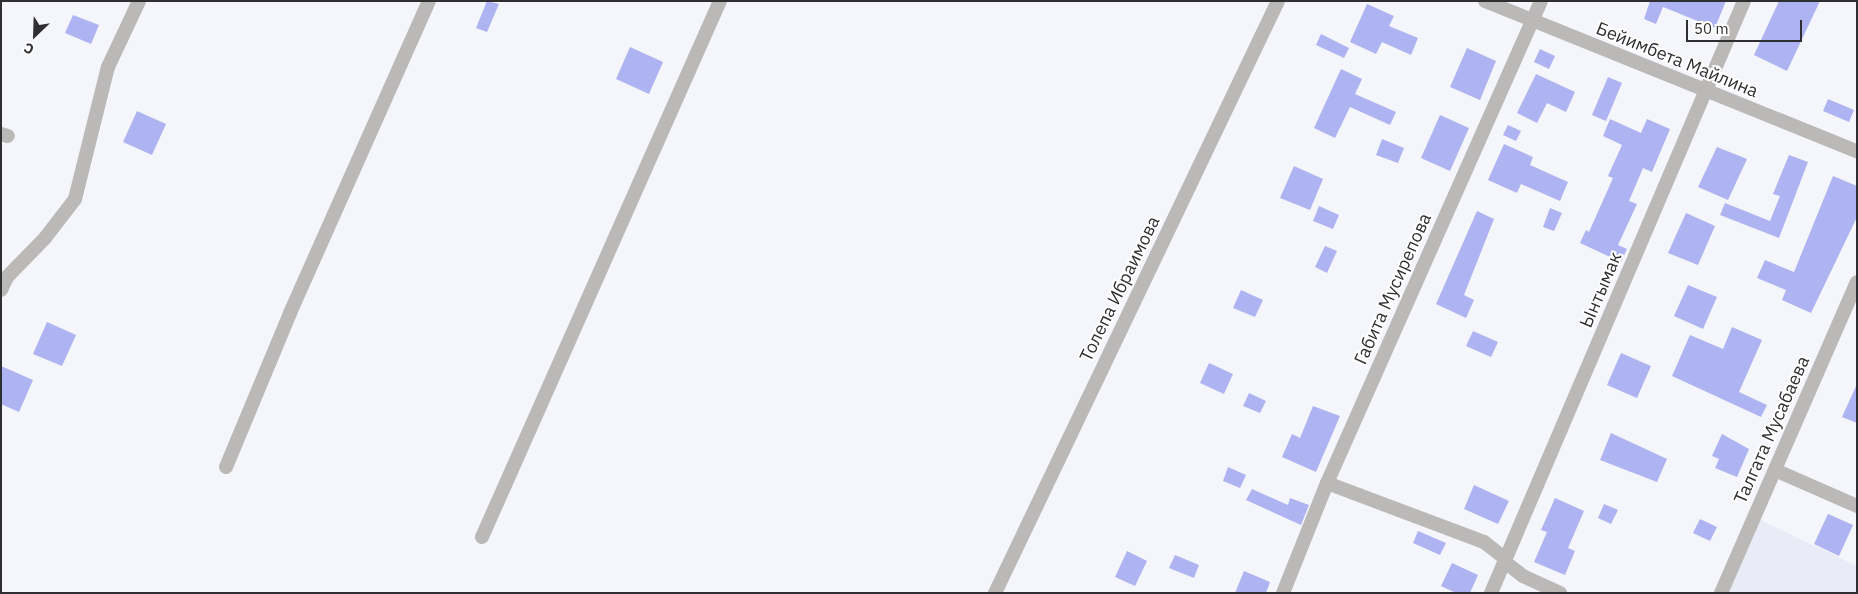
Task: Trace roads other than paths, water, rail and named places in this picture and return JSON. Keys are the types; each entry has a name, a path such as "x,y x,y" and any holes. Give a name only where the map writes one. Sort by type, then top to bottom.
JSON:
{"street":[{"path":"1,290 6,277 45,238 74,199 108,68 139,1"},
{"path":"226,467 290,312 429,1"},
{"path":"482,537 720,1"},
{"name":"Толепа Ибраимова","path":"995,593 1278,1"},
{"name":"Бейимбета Майлина","path":"1485,1 1705,92 1857,151"},
{"name":"Габита Мусирепова","path":"1283,593 1328,483 1541,1"},
{"name":"Ынтымак","path":"1491,593 1744,1"},
{"name":"Талгата Мусабаева","path":"1721,593 1857,282"},
{"path":"1775,470 1857,506"},
{"path":"1328,483 1484,542 1523,576 1560,593"}]}
